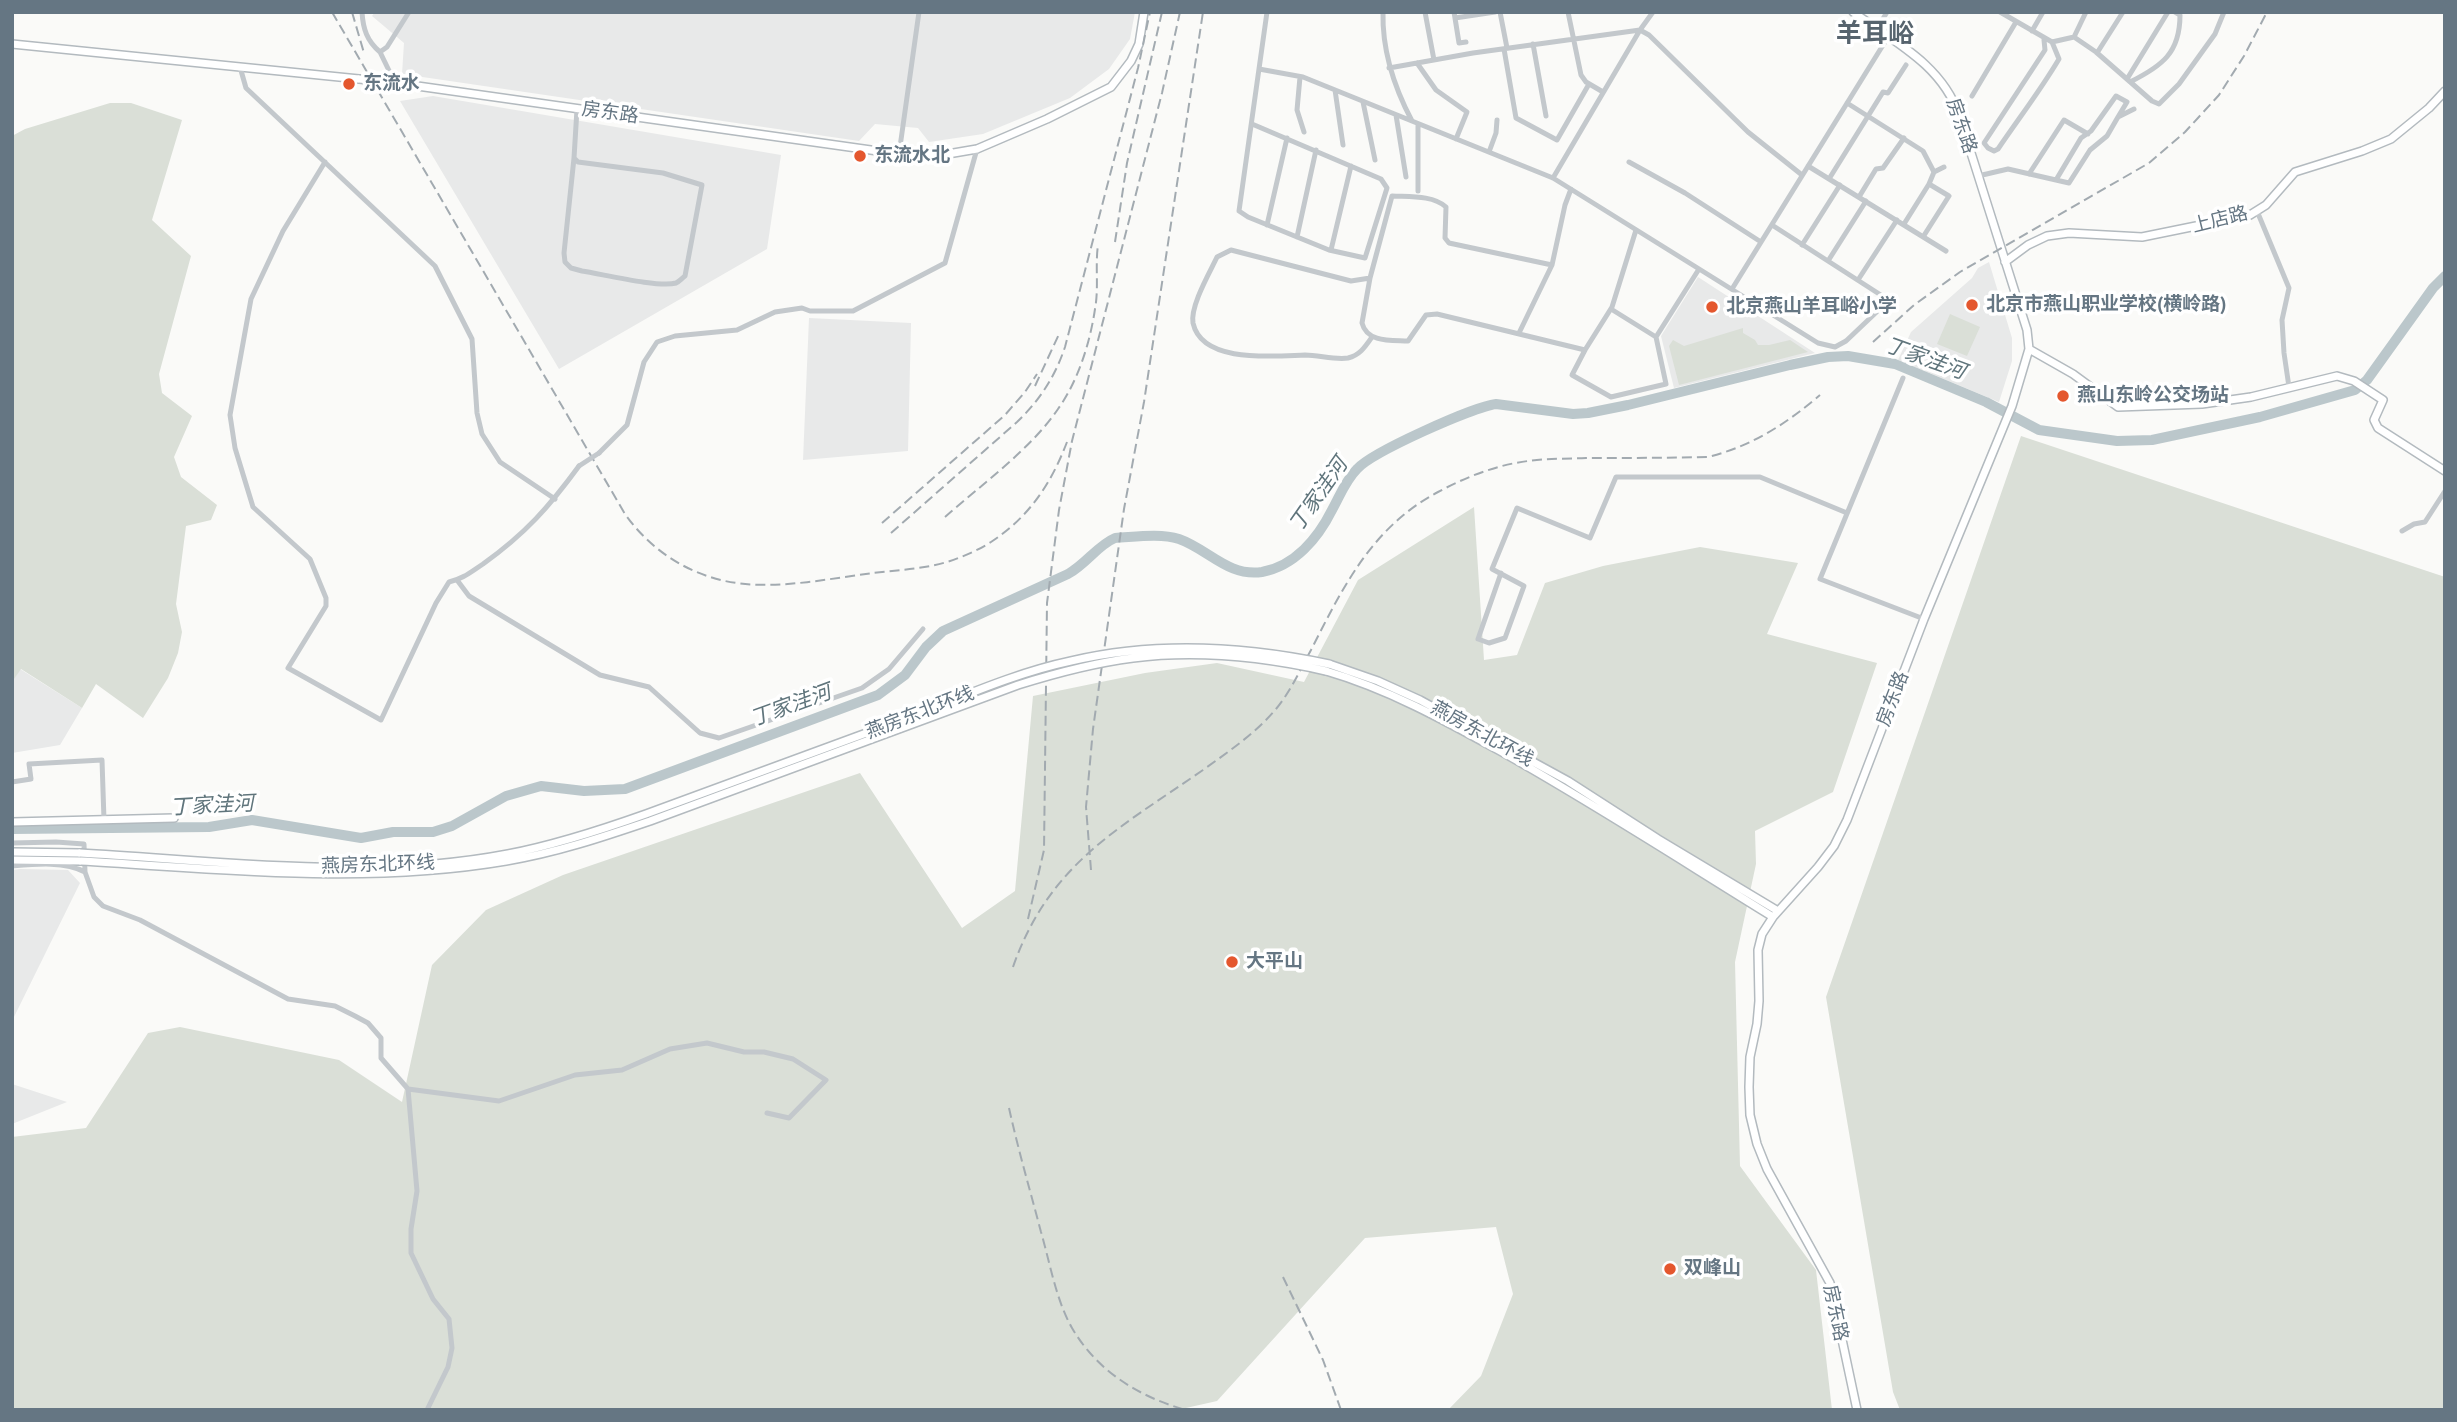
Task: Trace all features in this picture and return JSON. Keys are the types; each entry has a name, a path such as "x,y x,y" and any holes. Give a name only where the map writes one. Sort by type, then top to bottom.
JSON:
{"main road":[{"name":"房东路","path":"12,44 359,79 899,154 942,155 976,149 1047,119 1111,87 1131,61 1139,44 1144,12"},
{"name":"房东路","path":"1853,12 1926,65 1943,82 1956,104 2027,330 2029,349 2012,406 1924,619 1843,829 1818,867 1775,914 1762,934 1758,950 1759,1001 1750,1056 1750,1115 1767,1169 1830,1283 1857,1410"},
{"name":"上店路","path":"2005,262 2028,245 2047,236 2069,233 2142,237 2236,219 2257,211 2266,205 2295,172 2392,139 2445,91"},
{"path":"2029,349 2073,374 2118,407 2202,404 2251,397 2337,376 2354,381 2383,400 2374,421 2378,429 2445,471"},
{"name":"燕房东北环线","path":"12,852 339,875 421,872 508,861 650,821 1018,685 1069,669 1137,657 1202,656 1328,667 1375,686 1479,739 1574,792 1775,914"},
{"path":"12,822 174,818"},
{"name":"燕房东北环线","path":"12,860 80,857"}],"street":[{"path":"362,12 363,28 371,45 380,52 392,83"},
{"path":"380,52 387,47 409,12"},
{"path":"899,154 919,12"},
{"path":"1252,124 1381,179 1387,188 1365,258 1331,250 1266,225 1239,211 1267,12"},
{"path":"1383,12 1385,49 1390,68 1401,100 1415,123 1418,191"},
{"path":"1425,12 1434,60"},
{"path":"1466,42 1459,43 1455,15 1498,12 1516,118 1557,140 1589,84"},
{"path":"1568,12 1581,75 1589,84 1604,92"},
{"path":"1553,178 1653,12"},
{"path":"1877,29 1887,12"},
{"path":"2000,12 2044,40 2052,42 2074,37 2097,53 2152,101 2159,103 2179,84 2215,34 2222,15 2212,12"},
{"path":"2032,31 2043,12"},
{"path":"2074,37 2086,12"},
{"path":"2097,53 2123,12"},
{"path":"2128,80 2168,12"},
{"path":"2128,80 2158,68 2171,52 2180,27 2180,15 2175,12"},
{"path":"1972,96 2016,22"},
{"path":"1390,68 1506,48 1640,30 1649,35 1748,132 1802,175"},
{"path":"1732,289 1888,37"},
{"path":"2044,40 2045,50 1984,143 1994,151 2028,104 2036,98 2059,59 2052,42"},
{"path":"1533,44 1546,116"},
{"path":"1418,63 1436,90 1467,112 1456,139"},
{"path":"1829,179 1883,92 1888,93 1906,65"},
{"path":"240,67 246,88 435,266 472,339 477,413 482,434 500,462 555,499"},
{"path":"1259,69 1300,77 1553,178 1818,343 1835,347 1846,341 1875,315 1887,299 1772,225"},
{"path":"1300,77 1297,110 1304,132"},
{"path":"1335,90 1343,145"},
{"path":"1978,176 2008,169 2069,183 2090,150 2106,136 2127,102 2116,96 2088,134 2081,138 2056,180"},
{"path":"1363,102 1375,160"},
{"path":"1847,103 1923,151 1934,172"},
{"path":"574,158 578,162 663,173 702,185 685,276 680,281 655,282 582,271 571,268 565,262 577,109"},
{"path":"2118,117 2134,109"},
{"path":"1396,115 1406,177"},
{"path":"1489,152 1497,120"},
{"path":"2029,174 2064,120 2088,134"},
{"path":"1266,225 1287,138"},
{"path":"1859,197 1876,169 1883,168 1903,138"},
{"path":"325,162 284,231 251,299 230,415 235,448 254,508 310,559 326,598 326,606 288,668 381,720 436,603 449,582 457,580 508,546 539,518 579,466 599,453 627,425 644,362 657,342 675,336 737,330 775,312 802,308 810,311 853,311 945,263 976,149"},
{"path":"1297,237 1317,150"},
{"path":"1629,162 1685,193 1761,242"},
{"path":"1331,250 1351,166"},
{"path":"1808,166 1946,251"},
{"path":"1903,224 1934,172 1944,167"},
{"path":"1923,237 1949,196 1929,184"},
{"path":"1802,244 1840,185"},
{"path":"1519,333 1552,265 1571,189"},
{"path":"1552,265 1449,243 1445,238 1444,204 1431,199 1392,196 1370,278 1362,323 1372,338 1410,340 1428,314 1585,350"},
{"path":"1828,261 1866,201"},
{"path":"2257,211 2289,288 2283,320 2289,387"},
{"path":"1858,280 1897,220"},
{"path":"1636,230 1611,309 1572,375 1611,397 1665,384 1656,337 1699,269"},
{"path":"1370,278 1351,281 1231,250 1217,257 1200,294 1193,319 1199,334 1209,344 1227,354 1239,356 1347,358 1360,353 1372,338"},
{"path":"1611,309 1656,337"},
{"path":"1903,378 1821,579 1924,619"},
{"path":"1501,573 1478,639 1489,643 1504,638 1524,586 1501,573 1492,569 1517,508 1590,538 1616,477 1760,477 1847,513"},
{"path":"2402,531 2414,524 2425,522 2445,491"},
{"path":"457,580 468,596 600,675 649,687 700,733 719,738 862,688 889,669 923,629"},
{"path":"12,782 31,779 29,764 102,760 104,820"},
{"path":"12,843 84,844 85,872 94,897 103,906 140,920 288,999 335,1006 368,1023 381,1038 381,1058 408,1090 417,1191 411,1229 411,1253 433,1299 449,1319 452,1348 448,1367 427,1410"},
{"path":"12,866 72,867 85,872"},
{"path":"408,1090 499,1101 575,1075 622,1070 670,1049 707,1043 793,1059 826,1080 789,1118 767,1114"}],"shaded area":[{"path":"375,12 1135,12 1130,39 1109,69 1070,98 983,134 929,142 918,128 875,124 859,141 402,74 404,43 372,16"},
{"path":"433,96 781,155 767,249 559,369 400,101"},
{"path":"110,103 131,103 182,120 152,220 191,256 159,374 162,393 192,416 174,457 181,477 217,505 211,520 186,526 176,604 182,632 178,653 168,678 143,718 96,684 82,708 21,669 12,682 12,136 25,129"},
{"name":"北京市燕山职业学校(横岭路)","path":"1989,262 2012,338 2012,361 1999,402 1898,360 1911,332 1972,278 1978,268"},
{"name":"北京燕山羊耳峪小学","path":"1698,277 1815,353 1674,388 1661,336"},
{"path":"1950,314 1980,327 1967,356 1937,344"},
{"path":"809,318 911,323 908,451 803,460"},
{"path":"1743,328 1743,333 1758,345 1790,340 1808,352 1679,385 1669,346 1673,340 1684,346"},
{"path":"2021,436 2445,577 2445,1410 1900,1410 1893,1392 1826,997"},
{"path":"1474,507 1484,660 1517,655 1545,583 1603,566 1700,547 1798,563 1767,634 1877,663 1833,792 1755,831 1756,864 1735,962 1740,1166 1816,1270 1832,1410 1448,1410 1481,1376 1513,1294 1496,1227 1365,1238 1217,1401 1177,1410 12,1410 12,1137 86,1128 148,1033 180,1027 339,1060 402,1102 432,965 486,910 563,875 860,773 962,928 1015,891 1033,696 1145,673 1217,663 1304,682 1358,580"},
{"path":"20,669 82,708 60,745 12,753 12,682"},
{"path":"12,870 68,870 80,883 12,1021"},
{"path":"12,1084 67,1102 12,1124"}],"waterway":[{"name":"丁家洼河","path":"12,829 209,827 252,820 361,838 393,832 433,832 452,826 506,796 541,786 584,791 625,789 878,695 905,675 926,647 943,631 1068,574 1115,538 1172,537 1189,543 1239,570 1262,572 1274,569 1295,557 1312,540 1349,478 1366,461 1424,431 1484,407 1496,404 1573,414 1588,413 1790,365 1848,356 1895,364 1986,402 2039,430 2117,441 2152,440 2260,417 2355,390 2367,380 2433,288 2445,276"}],"railway":[{"path":"332,12 625,514 656,548 682,565 725,581 761,585 818,581 947,562 986,545 1017,522 1046,486 1067,442"},
{"path":"352,12 364,53"},
{"path":"891,533 1017,422 1039,397 1056,368 1065,347 1138,68 1150,12"},
{"path":"1115,242 1127,163 1162,12"},
{"path":"1028,919 1044,850 1047,603 1059,510 1072,441 1162,93 1180,12"},
{"path":"1091,870 1086,807 1093,729 1124,509 1144,402 1203,12"},
{"path":"1873,342 1914,305 1960,272 2149,163 2185,132 2219,95 2244,56 2267,12"},
{"path":"945,517 1034,438 1047,424 1072,386 1093,322 1097,293 1098,245"},
{"path":"1035,386 1060,332"},
{"path":"882,523 1005,415 1037,374"},
{"path":"1013,967 1028,931 1046,901 1090,852 1115,831 1241,742 1276,709 1291,688 1335,604 1362,561 1377,541 1415,506 1470,477 1516,463 1557,459 1708,457 1739,447 1768,433 1820,395"},
{"path":"1009,1108 1054,1281 1072,1328 1094,1357 1121,1380 1152,1398 1186,1410"},
{"path":"1283,1277 1323,1360 1341,1410"}],"place":[{"name":"东流水","path":"349,84"},
{"name":"东流水北","path":"860,156"},
{"name":"北京市燕山职业学校(横岭路)","path":"1972,305"},
{"name":"北京燕山羊耳峪小学","path":"1712,307"},
{"name":"燕山东岭公交场站","path":"2063,396"},
{"name":"大平山","path":"1232,962"},
{"name":"双峰山","path":"1670,1269"}],"district":[{"name":"羊耳峪","path":"1875,35"}]}
